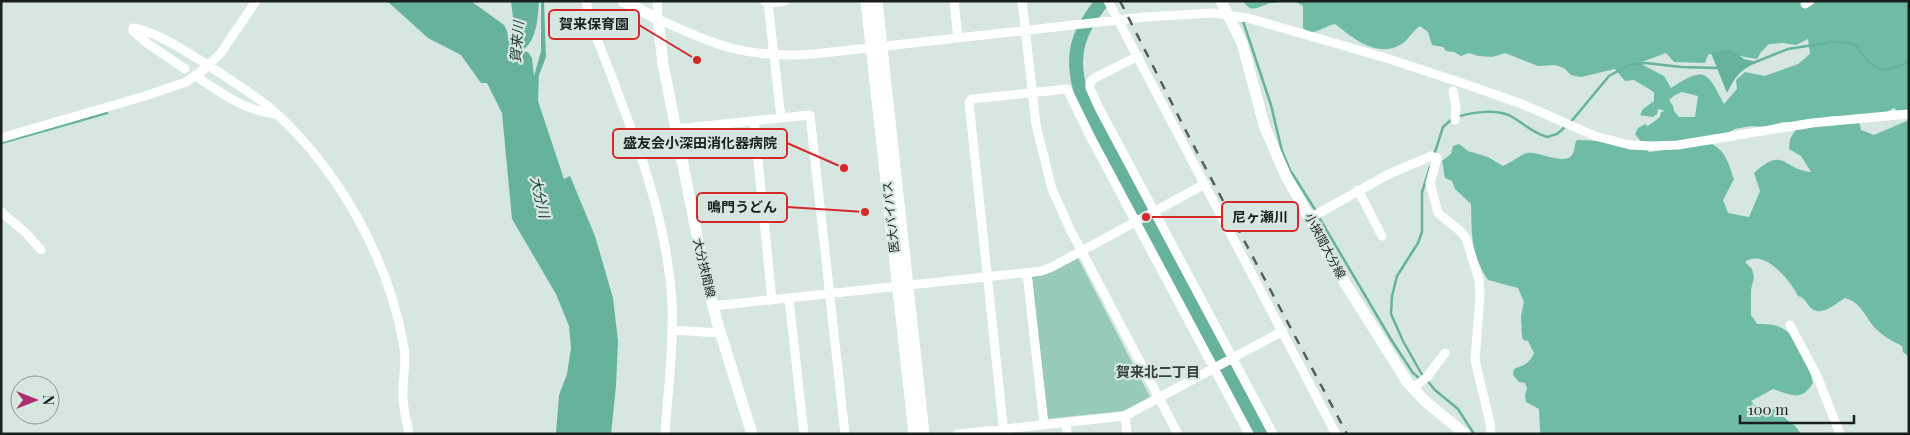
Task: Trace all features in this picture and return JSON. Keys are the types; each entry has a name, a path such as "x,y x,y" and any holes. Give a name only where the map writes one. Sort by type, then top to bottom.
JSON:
{"main road":[{"path":"623,1 658,19"},
{"name":"医大バイパス","path":"866,1 877,47"},
{"name":"医大バイパス","path":"877,1 877,47 903,286 924,434"},
{"name":"小挾間大分線","path":"1221,1 1245,53 1262,118 1272,146 1330,260 1399,371 1465,434"},
{"name":"大分挾間線","path":"658,19 663,64 699,248 720,333 752,434"},
{"name":"医大バイパス","path":"903,286 914,434"}],"street":[{"path":"1,138 174,87 191,79 210,65 230,42 256,1"},
{"path":"586,1 591,23 647,173 661,227 672,302 672,330 664,434"},
{"path":"657,1 658,19 726,48 750,54 774,56 806,55 1119,20 1200,13 1228,14 1256,20 1368,53 1468,85 1522,104 1589,134 1621,143 1652,146 1678,145 1812,123 1909,114"},
{"path":"781,118 766,2 786,1"},
{"path":"954,1 958,38"},
{"path":"1022,1 1037,133 1049,180 1060,209 1178,434"},
{"path":"1110,4 1336,434"},
{"path":"185,69 140,38 132,30 133,28 155,36 210,65 266,104 311,150 347,201 380,263 393,300 405,349 402,398 409,434"},
{"path":"1138,56 1093,79 1090,85 1099,108 1273,434"},
{"path":"200,79 248,108 277,114"},
{"path":"1004,431 969,102 972,99 1068,90 1082,121 1248,434"},
{"path":"1453,91 1456,106 1455,120"},
{"path":"676,129 810,115 845,434"},
{"path":"754,121 772,300"},
{"path":"1310,218 1358,190 1434,157 1430,183 1438,213 1466,238 1479,280 1480,295 1475,360 1492,433"},
{"path":"713,306 1027,273 1049,269 1205,184"},
{"path":"1358,190 1382,236"},
{"path":"1,212 25,232 41,250"},
{"path":"1027,273 1044,424"},
{"path":"789,298 804,434"},
{"path":"1790,325 1812,367 1840,434"},
{"path":"672,330 720,333"},
{"path":"957,434 1004,431 1044,424 1125,416 1283,331"},
{"path":"1415,386 1427,377 1445,353"},
{"path":"1125,416 1127,434"},
{"path":"1066,422 1067,434"}],"shaded area":[{"path":"1243,1 1283,1 1251,8"},
{"path":"1295,1 1909,1 1909,110 1900,113 1894,108 1883,114 1859,121 1861,130 1874,135 1909,120 1909,357 1903,352 1902,346 1875,328 1855,303 1845,298 1822,311 1813,310 1804,299 1798,296 1789,282 1776,268 1760,259 1752,259 1745,262 1752,269 1754,277 1751,290 1751,315 1757,324 1777,326 1791,335 1805,358 1813,383 1809,389 1800,395 1791,395 1773,389 1751,401 1761,412 1774,409 1796,427 1801,434 1542,434 1540,431 1539,409 1526,402 1527,388 1525,383 1519,382 1513,375 1514,369 1528,362 1534,353 1528,341 1523,340 1522,336 1521,316 1524,302 1518,288 1488,280 1482,270 1473,244 1471,204 1455,189 1452,181 1444,176 1442,161 1451,154 1453,146 1459,144 1468,151 1488,157 1503,166 1527,153 1557,159 1568,158 1573,153 1577,140 1603,141 1646,149 1649,152 1712,144 1724,154 1734,179 1723,200 1728,213 1749,217 1760,191 1754,173 1764,165 1778,160 1811,172 1801,156 1789,149 1790,139 1796,129 1839,120 1834,116 1799,122 1783,122 1765,127 1751,126 1735,129 1715,139 1642,143 1635,134 1638,128 1645,124 1648,126 1660,117 1661,112 1665,111 1658,109 1657,114 1653,117 1640,115 1643,109 1654,101 1654,92 1634,80 1625,81 1615,69 1581,77 1571,75 1564,68 1555,65 1538,66 1505,53 1492,57 1469,53 1461,56 1454,52 1446,51 1443,47 1432,45 1428,32 1420,26 1400,45 1391,48 1374,48 1365,45 1335,24 1314,32 1307,31 1303,28 1303,6","holes":["1808,39 1810,54 1798,64 1765,76 1745,72 1736,80 1737,89 1724,104 1709,79 1704,75 1692,76 1671,88 1664,76 1639,63 1666,53 1674,62 1705,63 1708,55 1717,52 1757,59 1769,44 1783,43 1796,45","1682,92 1698,96 1695,117 1679,117 1674,111 1669,100"]},
{"path":"1078,258 1150,397 1123,411 1046,419 1032,277 1047,274"}],"water":[{"path":"387,1 471,1 504,25 509,43 516,27 511,1 539,1 536,29 530,42 521,51 528,52 532,58 534,76 541,51 541,1 544,1 546,57 539,75 538,101 564,179 570,176 595,236 613,298 618,341 611,434 556,434 559,395 567,374 571,348 569,326 556,294 512,219 502,113 487,83 481,83 461,55 428,38"},
{"path":"1730,49 1744,59 1757,62 1739,74 1727,93 1711,53"}],"waterway":[{"path":"1103,1 1087,24 1078,47 1076,71 1083,99 1262,434"},
{"path":"1243,21 1271,105 1282,151 1290,170 1316,211"},
{"path":"1753,63 1788,49 1832,42 1856,45 1868,62 1880,69 1891,69 1909,62"},
{"path":"1570,123 1609,76 1629,65 1646,63 1681,67 1719,68"},
{"path":"1457,117 1478,112 1501,113 1514,118 1533,131 1547,137 1557,134 1566,126"},
{"path":"1,143 107,113"},
{"path":"1434,155 1443,127 1452,119"},
{"path":"1430,167 1422,192 1422,232 1418,243 1397,276 1392,296 1391,314 1403,341 1421,373 1435,390 1458,409 1474,434"},
{"path":"1320,219 1392,341 1413,373 1420,379"}],"railway":[{"path":"1120,1 1188,135 1347,434"}],"place":[{"name":"賀来保育園","path":"697,60"},
{"name":"盛友会小深田消化器病院","path":"844,168"},
{"name":"鳴門うどん","path":"865,212"},
{"name":"尼ヶ瀬川","path":"1146,217"}],"district":[{"name":"賀来北二丁目","path":"1158,372"}],"water label":[{"name":"賀来川","path":"517,42"},
{"name":"大分川","path":"540,197"}]}
